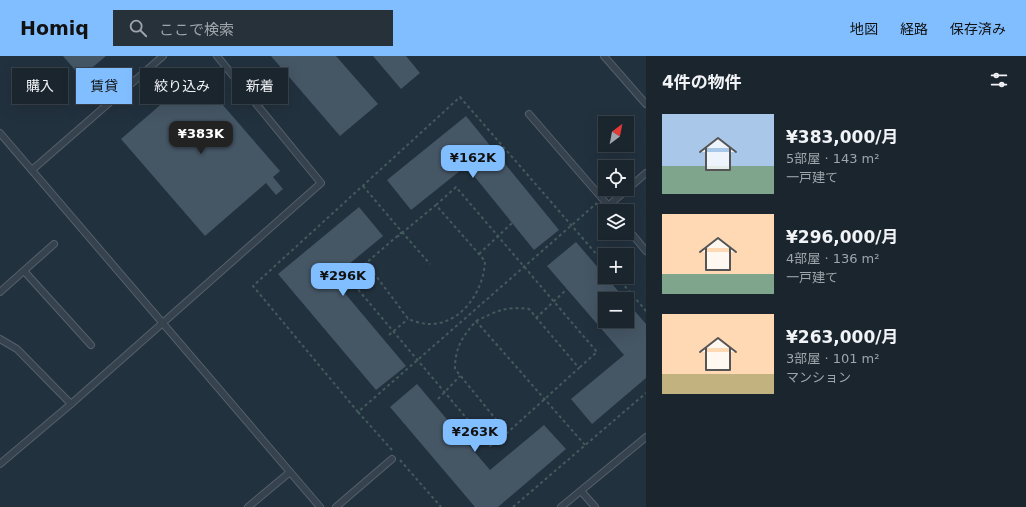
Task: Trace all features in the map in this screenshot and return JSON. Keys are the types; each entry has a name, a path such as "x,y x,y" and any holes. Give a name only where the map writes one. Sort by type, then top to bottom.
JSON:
{"lane":[{"path":"32,170 163,56"},
{"path":"0,464 71,404 322,183 217,56"},
{"path":"604,56 646,104"},
{"path":"529,114 607,204"},
{"path":"0,133 320,507"},
{"path":"615,204 646,173"},
{"path":"634,236 646,251"},
{"path":"0,292 54,244"},
{"path":"24,271 91,345"},
{"path":"0,339 17,348 71,404"},
{"path":"561,507 646,436"},
{"path":"336,507 393,456"},
{"path":"248,507 290,472"},
{"path":"581,491 595,507"}],"path":[{"path":"393,456 253,286 460,97 598,256"},
{"path":"363,186 430,264"},
{"path":"456,187 596,352 524,419 490,446 350,280 366,263 436,205 456,187"},
{"path":"358,412 602,198"},
{"path":"366,263 408,319 420,323 432,324 443,323 457,316 467,307 479,286 484,271 485,261 436,205"},
{"path":"479,254 512,223"},
{"path":"397,237 402,232"},
{"path":"622,284 646,311"},
{"path":"536,318 567,289"},
{"path":"507,433 455,369 457,351 464,336 476,321 504,308 514,307 529,309 579,368"},
{"path":"389,335 408,319"},
{"path":"476,321 585,445"},
{"path":"438,399 460,376"},
{"path":"513,507 646,393"},
{"path":"400,459 441,507"}],"building":[{"path":"63,56 106,56 92,68 76,68 76,71"},
{"path":"271,56 336,56 378,104 340,136 288,76 288,68 281,68"},
{"path":"373,56 406,56 420,73 401,89"},
{"path":"161,104 222,104 280,171 273,177 283,189 276,195 266,183 205,236 121,139"},
{"path":"466,116 559,230 534,250 466,166 411,210 387,180"},
{"path":"359,207 383,236 332,278 406,366 376,390 278,274"},
{"path":"576,242 598,268 598,284 612,284 619,292 598,292 598,325 547,266"},
{"path":"634,310 646,324 646,378 592,424 571,399 624,355 601,328 634,328"},
{"path":"417,384 490,470 544,425 566,449 498,507 475,507 390,407"}]}
